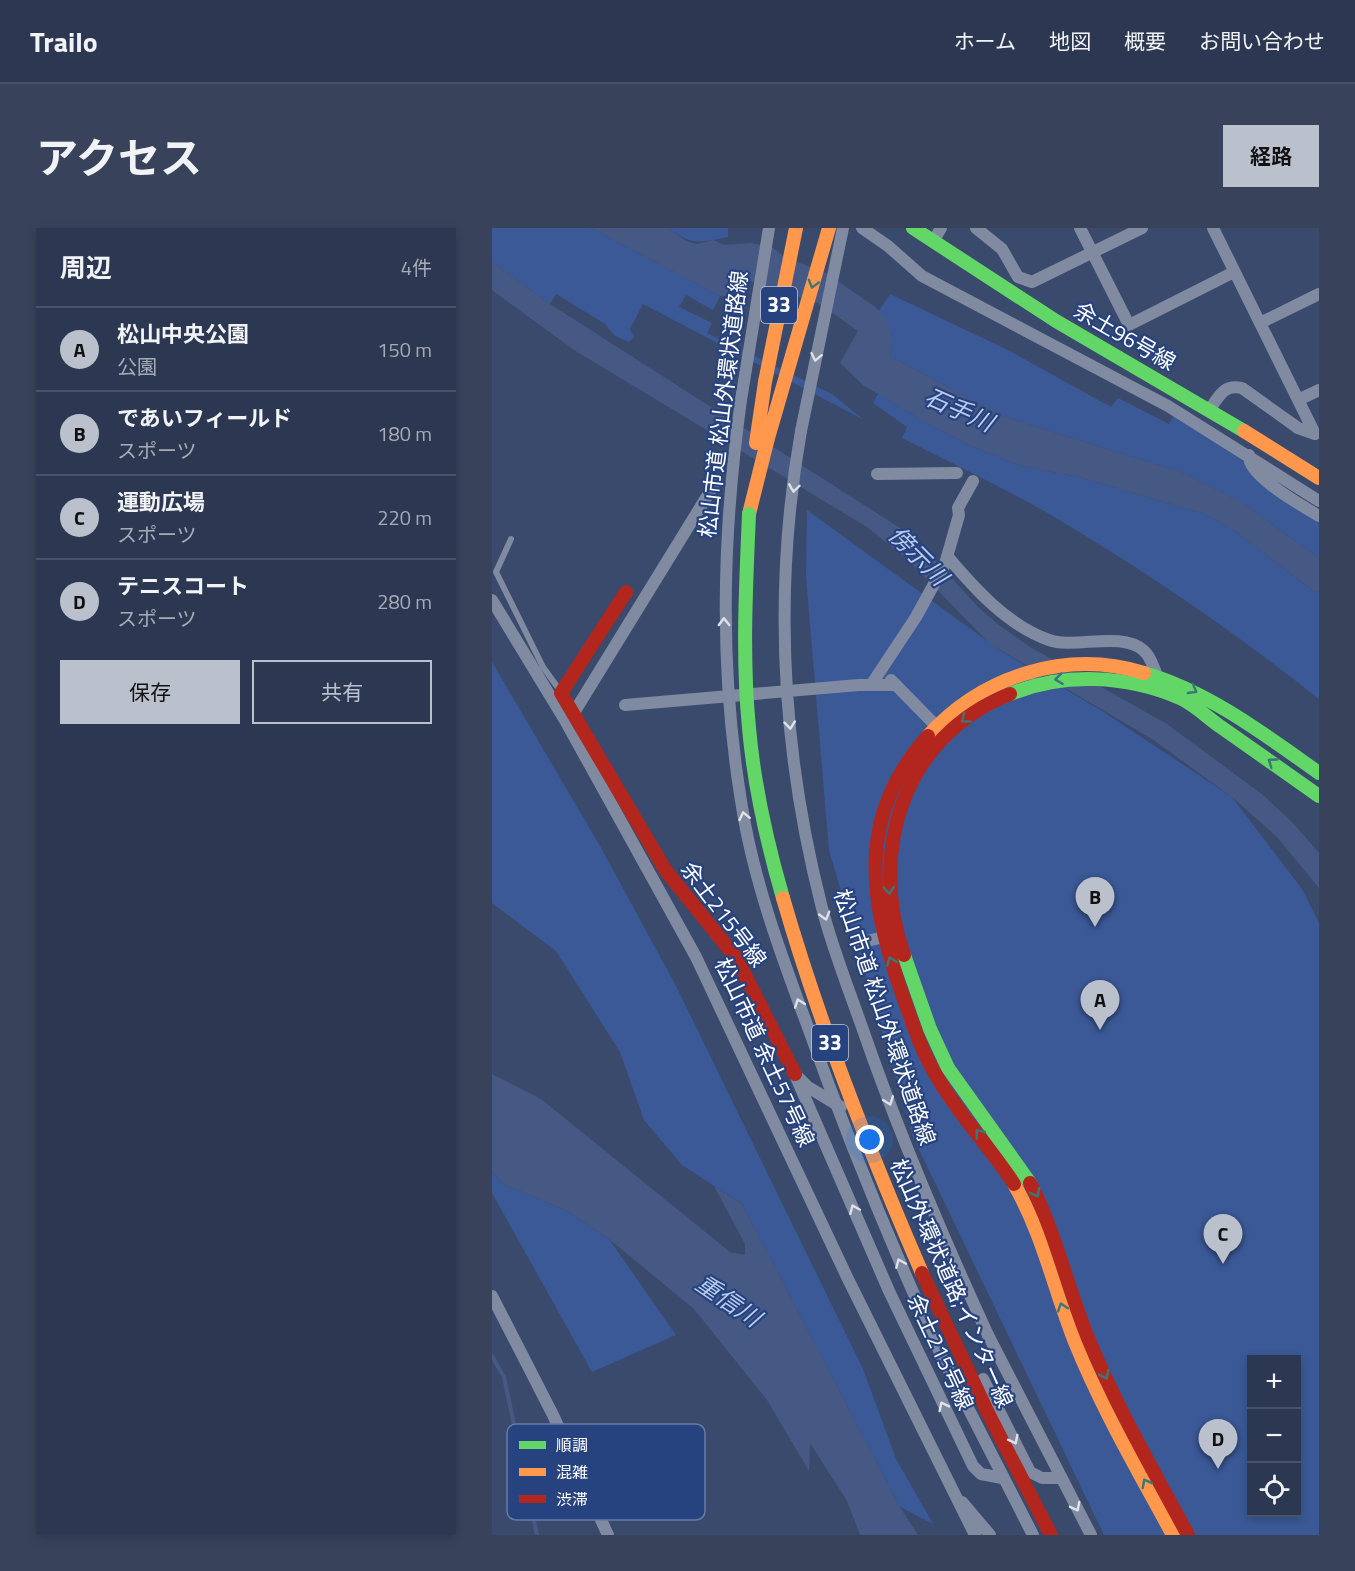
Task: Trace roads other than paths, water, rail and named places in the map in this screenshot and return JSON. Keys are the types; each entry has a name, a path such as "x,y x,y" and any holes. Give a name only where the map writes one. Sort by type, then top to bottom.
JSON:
{"main road":[{"path":"765,382 781,228"},
{"name":"松山外環状道路;インター線","path":"796,228 765,382 749,514 745,593 749,729 761,810 774,871 808,982 891,1206 1001,1443 1051,1535"},
{"name":"33","path":"749,514 829,228"},
{"name":"余土96号線","path":"913,228 938,234 1056,321 1210,409 1319,478"},
{"path":"557,697 626,592"},
{"path":"1173,1535 1084,1363 1065,1315 1039,1231 1025,1202 1006,1168 948,1094 923,1049 889,935 874,872 880,827 898,777 935,725 976,695 1004,680 1050,666 1118,665 1156,673 1188,686 1319,773"},
{"path":"1188,1535 1097,1357 1078,1311 1052,1226 1037,1195 1017,1160 970,1102 949,1070 889,935 888,873 893,831 911,784 945,736 984,706 1016,690 1054,679 1103,679 1142,684 1182,699 1319,796"},
{"name":"余土215号線","path":"557,697 666,871 737,959 795,1074"}],"street":[{"name":"松山市道 松山外環状道路線","path":"769,228 741,400 726,545 724,622 730,726 742,809 772,926 827,1083 877,1210 941,1355 1033,1535"},
{"path":"862,228 888,246 922,276 1168,406 1319,501"},
{"path":"976,228 1002,249 1018,278 1025,281 1039,280 1142,228"},
{"path":"1080,228 1129,325 1234,272"},
{"path":"1213,228 1299,402 1316,430"},
{"name":"松山市道 松山外環状道路線","path":"842,233 801,430 787,547 784,636 792,754 808,846 832,940 878,1074 925,1191 988,1335 1091,1535"},
{"path":"1260,323 1319,294"},
{"path":"1210,409 1223,390 1232,386 1242,388 1298,428 1316,430"},
{"path":"1284,418 1294,414 1299,402 1319,390"},
{"path":"1249,455 1251,466 1261,477 1319,516"},
{"path":"877,474 957,473"},
{"path":"871,686 916,617 946,560 960,515 958,508 972,481"},
{"path":"570,719 714,485"},
{"path":"946,560 994,606 1020,625 1048,640 1061,643 1106,641 1136,645 1144,651 1156,673"},
{"path":"492,600 557,697"},
{"path":"882,670 945,736"},
{"path":"625,705 896,685"},
{"name":"松山市道 余土57号線","path":"570,719 696,957 847,1277 975,1535"},
{"path":"860,943 889,935"},
{"path":"795,1074 808,1087 838,1105 850,1118 895,1229 921,1250 1030,1472 1042,1478 1061,1478"},
{"name":"余土215号線","path":"795,1074 889,1291 973,1466 981,1474 1002,1478"},
{"path":"492,1296 557,1424"},
{"path":"955,1494 990,1535"},
{"path":"601,1520 608,1535"}],"lane":[{"path":"511,539 496,572 557,697"}],"water":[{"name":"石手川","path":"591,228 668,228 686,241 697,244 713,240 725,245 751,243 772,247 783,256 827,274 885,316 892,337 890,356 1002,416 1181,472 1238,500 1319,558 1319,590 1315,592 1235,531 1205,514 1079,477 1021,466 971,446 923,421 863,385 840,363 858,331 818,303 737,277 727,296 720,296"},
{"name":"傍示川","path":"492,262 550,304 900,528 938,563 979,608 999,625 1030,647 1167,724 1263,795 1292,822 1319,853 1319,888 1277,837 1232,797 1152,739 990,644 908,560 867,527 574,350 492,290"},
{"name":"重信川","path":"492,1074 541,1099 730,1252 745,1255 745,1244 714,1186 742,1204 900,1507 918,1535 860,1535 847,1501 810,1443 809,1471 767,1400 694,1309 609,1239 567,1211 503,1184 492,1171"}],"waterway":[{"path":"492,1356 504,1377 514,1424"},
{"path":"534,1520 537,1535"}],"place":[{"name":"であいフィールド","path":"1095,927"},
{"name":"松山中央公園","path":"1100,1030"},
{"name":"運動広場","path":"1223,1264"},
{"name":"テニスコート","path":"1218,1469"}]}
